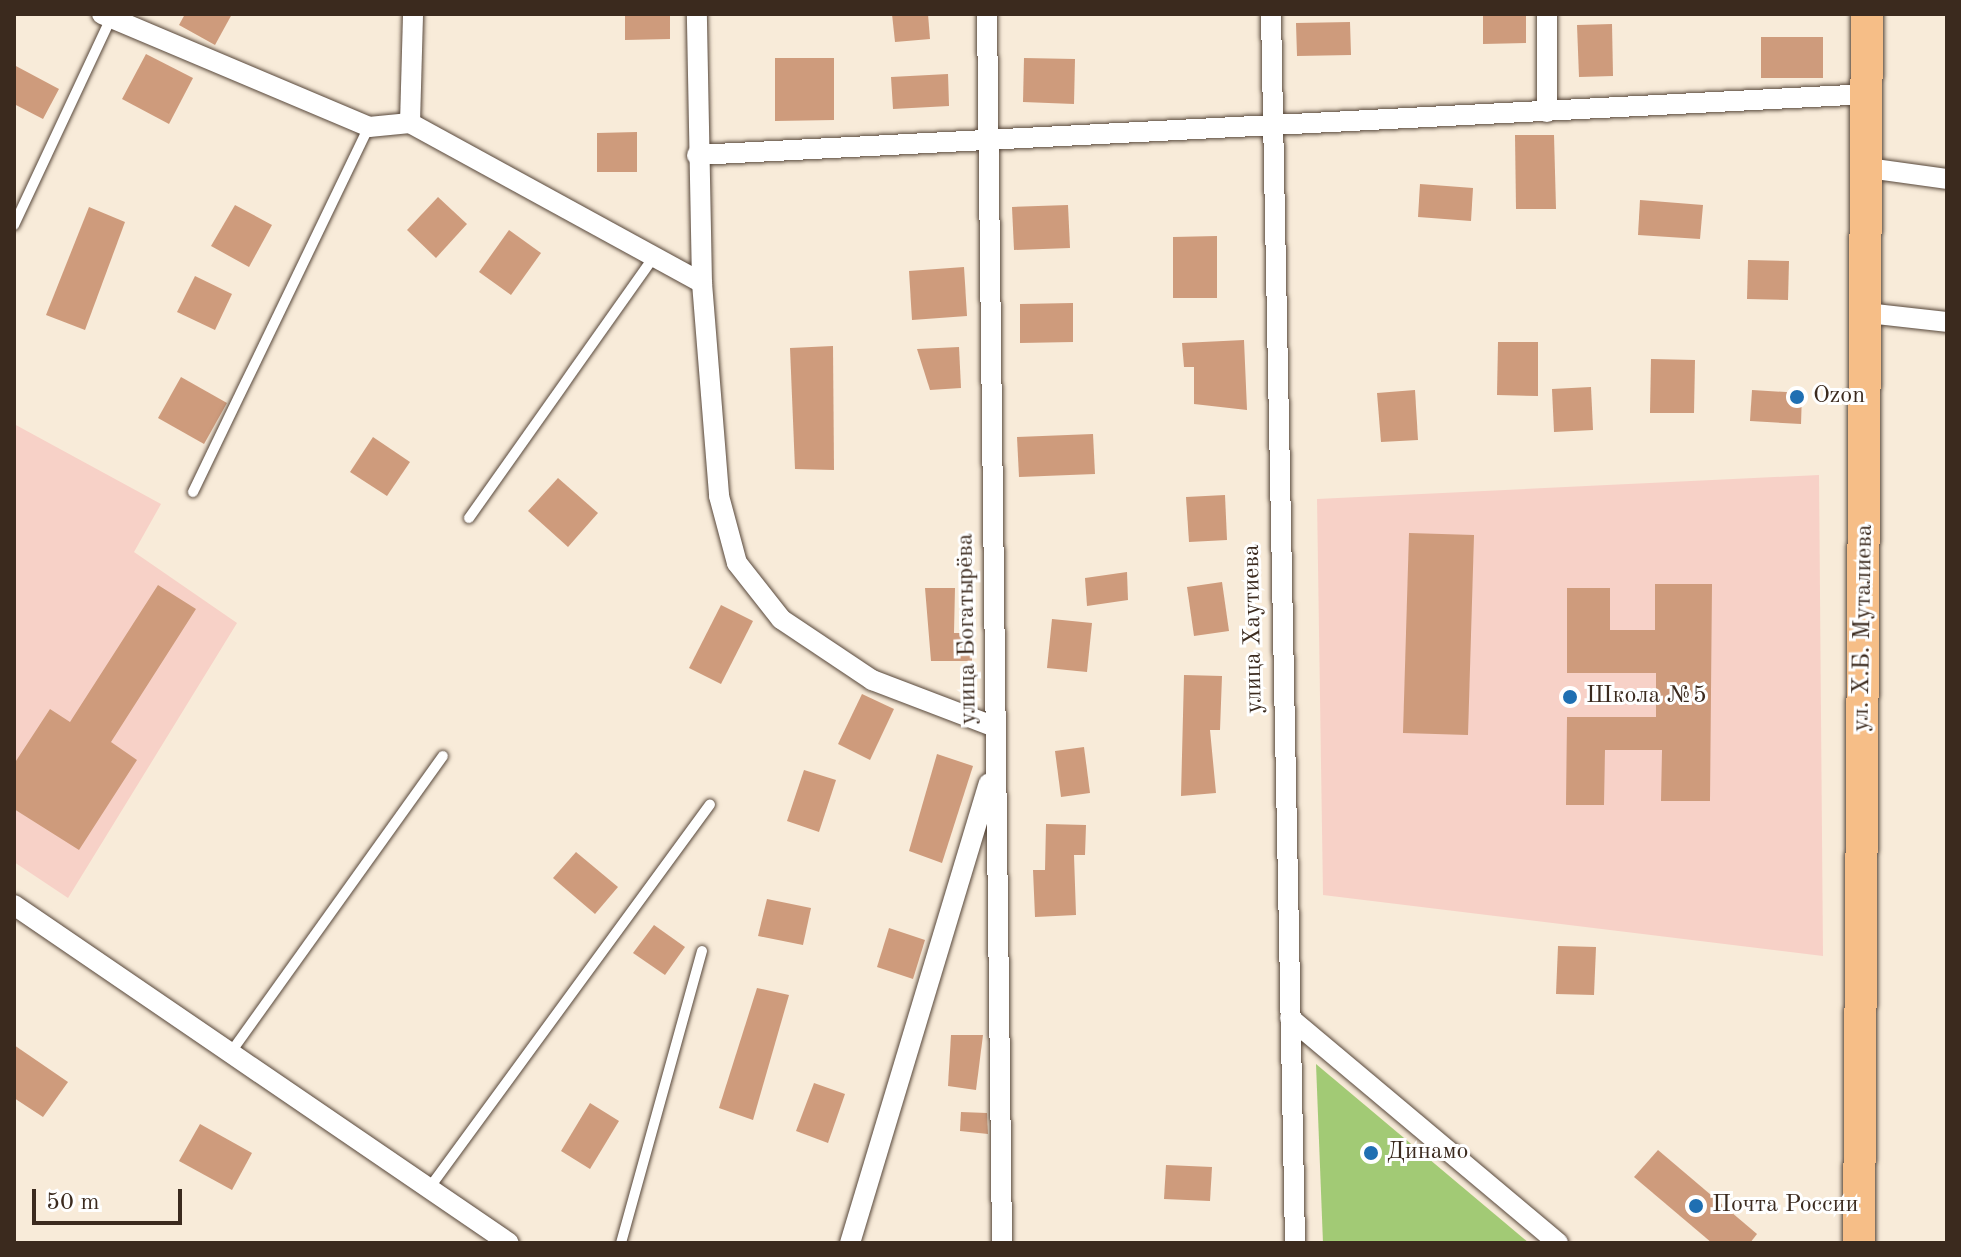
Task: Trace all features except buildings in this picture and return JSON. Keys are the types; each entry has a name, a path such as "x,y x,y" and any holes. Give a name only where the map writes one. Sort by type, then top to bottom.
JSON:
{"main road":[{"name":"ул. Х.Б. Муталиева","path":"1859,1243 1869,94 1867,14"}],"street":[{"path":"410,123 413,14"},
{"path":"697,14 697,155 702,283 719,496 737,563 781,619 872,680 995,727"},
{"name":"улица Богатырёва","path":"987,14 1002,1243"},
{"name":"улица Хаутиева","path":"1271,14 1295,1243"},
{"path":"1547,14 1547,112"},
{"path":"107,16 369,127 410,123 702,283"},
{"path":"697,155 988,137 1869,94"},
{"path":"1868,168 1947,179"},
{"path":"1867,313 1947,322"},
{"path":"850,1243 995,764"},
{"path":"14,905 509,1243"},
{"path":"1290,1018 1558,1243"}],"lane":[{"path":"14,225 107,16"},
{"path":"193,492 369,127"},
{"path":"469,518 654,257"},
{"path":"231,1052 443,756"},
{"path":"430,1187 710,805"},
{"path":"621,1243 702,951"}],"shaded area":[{"path":"14,424 161,504 134,552 237,623 68,898 14,862"},
{"name":"Школа №5","path":"1819,475 1823,956 1323,895 1317,499"}],"green space":[{"name":"Динамо","path":"1316,1064 1529,1243 1323,1243"}],"place":[{"name":"Ozon","path":"1797,397"},
{"name":"Школа №5","path":"1570,697"},
{"name":"Динамо","path":"1371,1153"},
{"name":"Почта России","path":"1696,1206"}]}
